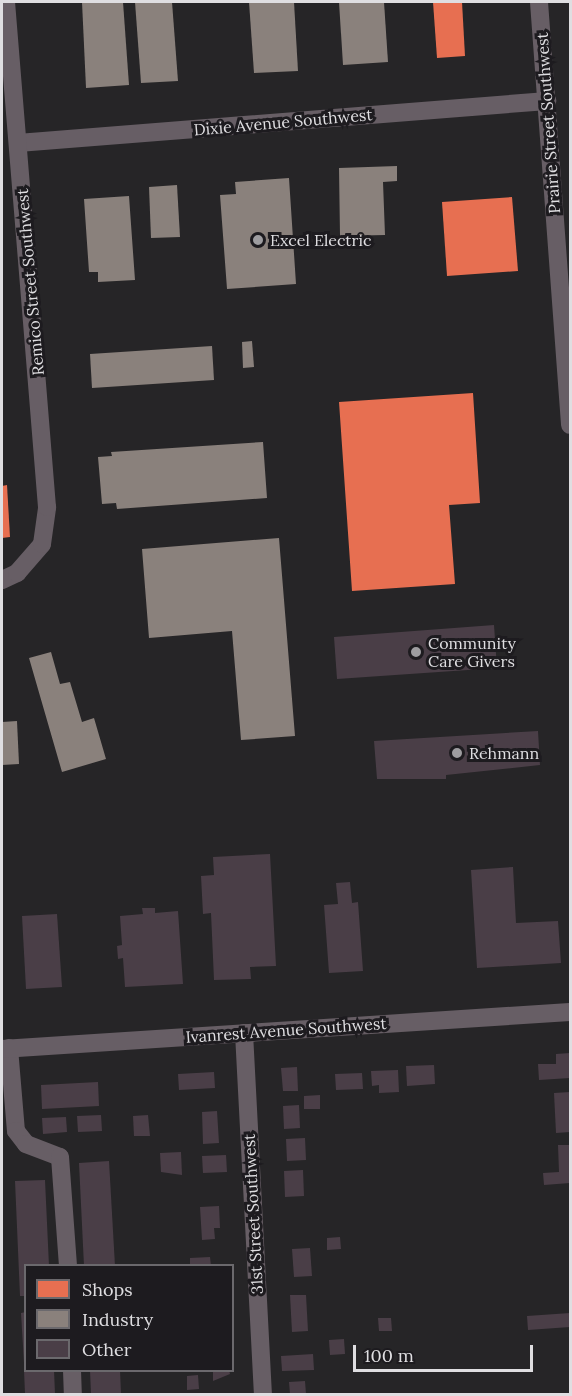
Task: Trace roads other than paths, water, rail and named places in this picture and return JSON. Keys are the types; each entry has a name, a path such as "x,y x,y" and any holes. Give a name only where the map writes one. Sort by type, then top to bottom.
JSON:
{"street":[{"name":"Remico Street Southwest","path":"2,580 32,559 42,544 46,527 46,488 6,2"},
{"name":"Prairie Street Southwest","path":"539,2 570,425"},
{"name":"Dixie Avenue Southwest","path":"18,143 547,100"},
{"name":"Ivanrest Avenue Southwest","path":"5,1048 570,1012"},
{"name":"31st Street Southwest","path":"244,1033 263,1395"},
{"path":"5,1048 16,1131 26,1144 60,1156 68,1264"},
{"path":"72,1372 73,1395"}],"place":[{"name":"Excel Electric","path":"258,240"},
{"name":"Community Care Givers","path":"416,652"},
{"name":"Rehmann","path":"457,753"}]}
